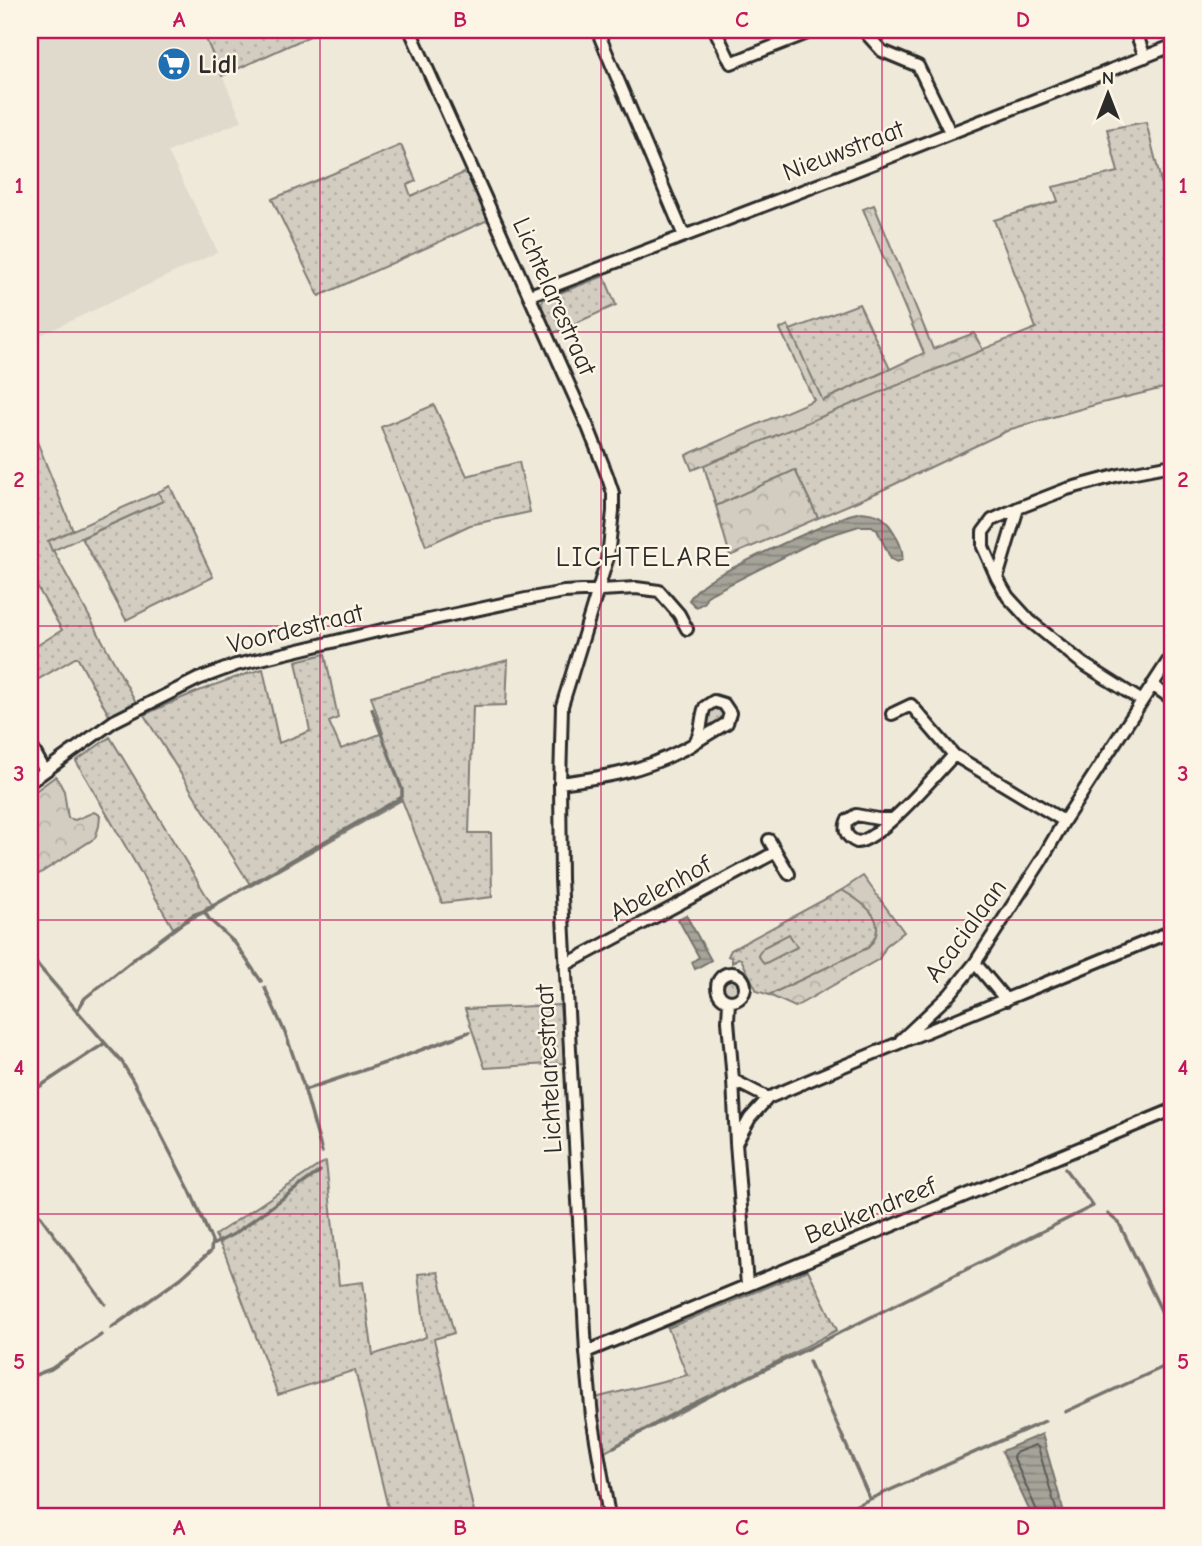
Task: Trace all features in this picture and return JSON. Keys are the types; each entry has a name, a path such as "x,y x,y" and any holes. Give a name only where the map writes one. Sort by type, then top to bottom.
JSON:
{"street":[{"name":"Lichtelarestraat","path":"410,30 588,427 612,493 613,511 608,557 562,706 560,783 561,879 586,1352 592,1417 609,1516"},
{"path":"597,30 684,236"},
{"path":"715,30 731,63 815,30"},
{"path":"863,30 882,51 918,66 950,132"},
{"path":"1135,30 1145,57"},
{"name":"Nieuwstraat","path":"530,295 1172,46"},
{"path":"1142,701 1082,663 1030,621 997,578 983,547 983,532 992,520 1067,489 1172,465"},
{"path":"997,578 1018,508"},
{"path":"599,590 636,588 659,591 679,614 687,629"},
{"name":"Voordestraat","path":"30,782 114,721 198,679 236,664 526,598 599,590"},
{"name":"Acacialaan","path":"736,1143 750,1118 768,1098 897,1044 950,994 975,963 1172,655"},
{"path":"1152,685 1172,699"},
{"path":"892,713 911,705 954,755 1064,821"},
{"path":"560,783 612,776 639,768 694,743"},
{"path":"30,744 45,771"},
{"path":"893,819 954,755"},
{"path":"769,840 789,874"},
{"name":"Abelenhof","path":"565,965 776,852"},
{"path":"897,1044 1172,931"},
{"path":"975,963 1006,1000"},
{"path":"729,1001 728,1021 747,1285"},
{"path":"733,1080 768,1098"},
{"name":"Beukendreef","path":"586,1352 1172,1110"}],"shaded area":[{"path":"30,30 202,30 242,121 168,152 218,252 30,340"}],"green space":[{"path":"202,30 323,30 222,76"},
{"path":"1146,122 1172,225 1172,386 1011,429 818,518 795,470 716,506 704,466 854,401 1036,328 994,220 1058,201 1053,187 1118,172 1107,129"},
{"path":"401,145 416,181 407,185 411,196 466,172 488,220 319,296 272,199"},
{"path":"874,205 933,349 974,333 983,350 692,470 686,455 814,400 780,329 788,325 823,401 924,353 863,209"},
{"path":"604,276 616,305 552,334 541,303 544,299"},
{"path":"859,304 890,369 822,401 790,330"},
{"path":"434,405 467,476 519,462 530,512 470,525 426,546 381,427"},
{"path":"30,424 73,531 48,541 137,704 111,719 77,657 30,684 30,650 62,630 32,578 30,579"},
{"path":"795,470 818,518 730,556 716,506"},
{"path":"170,486 213,577 126,620 82,538 162,501 158,492"},
{"path":"158,492 163,501 52,551 48,541"},
{"path":"325,654 338,718 329,722 341,749 383,733 371,696 508,660 506,705 473,706 469,833 491,833 492,897 442,903 402,800 251,886 144,715 203,689 263,669 279,743 310,731 296,661"},
{"path":"719,705 725,711 725,717 712,727 707,726 705,724 708,708"},
{"path":"110,737 214,908 173,928 76,761"},
{"path":"56,776 64,791 68,818 75,820 94,812 100,815 99,826 95,838 34,877 30,870 30,795"},
{"path":"863,876 904,932 887,945 879,959 795,1007 769,995 868,948 875,938 876,921 866,907 842,890"},
{"path":"842,890 866,907 876,921 875,938 868,948 769,995 757,991 741,959 738,958 732,963 732,958 728,956 731,950"},
{"path":"789,934 797,947 764,964 758,955 764,947"},
{"path":"731,978 738,980 738,994 731,996 724,994 722,987 724,980"},
{"path":"560,1005 565,1063 485,1068 465,1009"},
{"path":"326,1162 339,1285 363,1282 373,1355 426,1337 418,1274 438,1272 454,1333 434,1339 474,1512 462,1516 390,1516 355,1370 278,1395 225,1254 215,1235"},
{"path":"808,1270 837,1330 603,1453 595,1398 687,1375 668,1328"}],"water":[{"path":"861,512 878,515 887,522 900,544 902,560 897,562 891,559 877,530 872,526 859,526 821,538 712,593 706,597 705,602 696,607 689,600 700,587 721,574 795,538"},
{"path":"686,915 711,960 695,969 692,962 699,957 678,919"},
{"path":"1042,1434 1065,1516 1032,1516 1002,1451"}],"waterway":[{"path":"77,1011 85,998 193,915 402,797 402,789 372,709"},
{"path":"204,911 235,943 261,981"},
{"path":"30,956 105,1043"},
{"path":"265,988 286,1035 322,1152"},
{"path":"304,1090 469,1032"},
{"path":"30,1080 36,1089 105,1043 122,1062 137,1088 190,1191 212,1241 211,1251 181,1278 111,1328"},
{"path":"614,1447 682,1409 1093,1206 1065,1169"},
{"path":"212,1245 234,1234 320,1171"},
{"path":"30,1202 105,1304"},
{"path":"1108,1214 1119,1223 1172,1333"},
{"path":"30,1377 51,1369 101,1335"},
{"path":"809,1361 870,1499"},
{"path":"1065,1412 1172,1363"},
{"path":"832,1516 1045,1421"},
{"path":"1164,1516 1172,1513"}],"place":[{"name":"Lidl","path":"174,64"}],"district":[{"name":"LICHTELARE","path":"644,556"}]}
